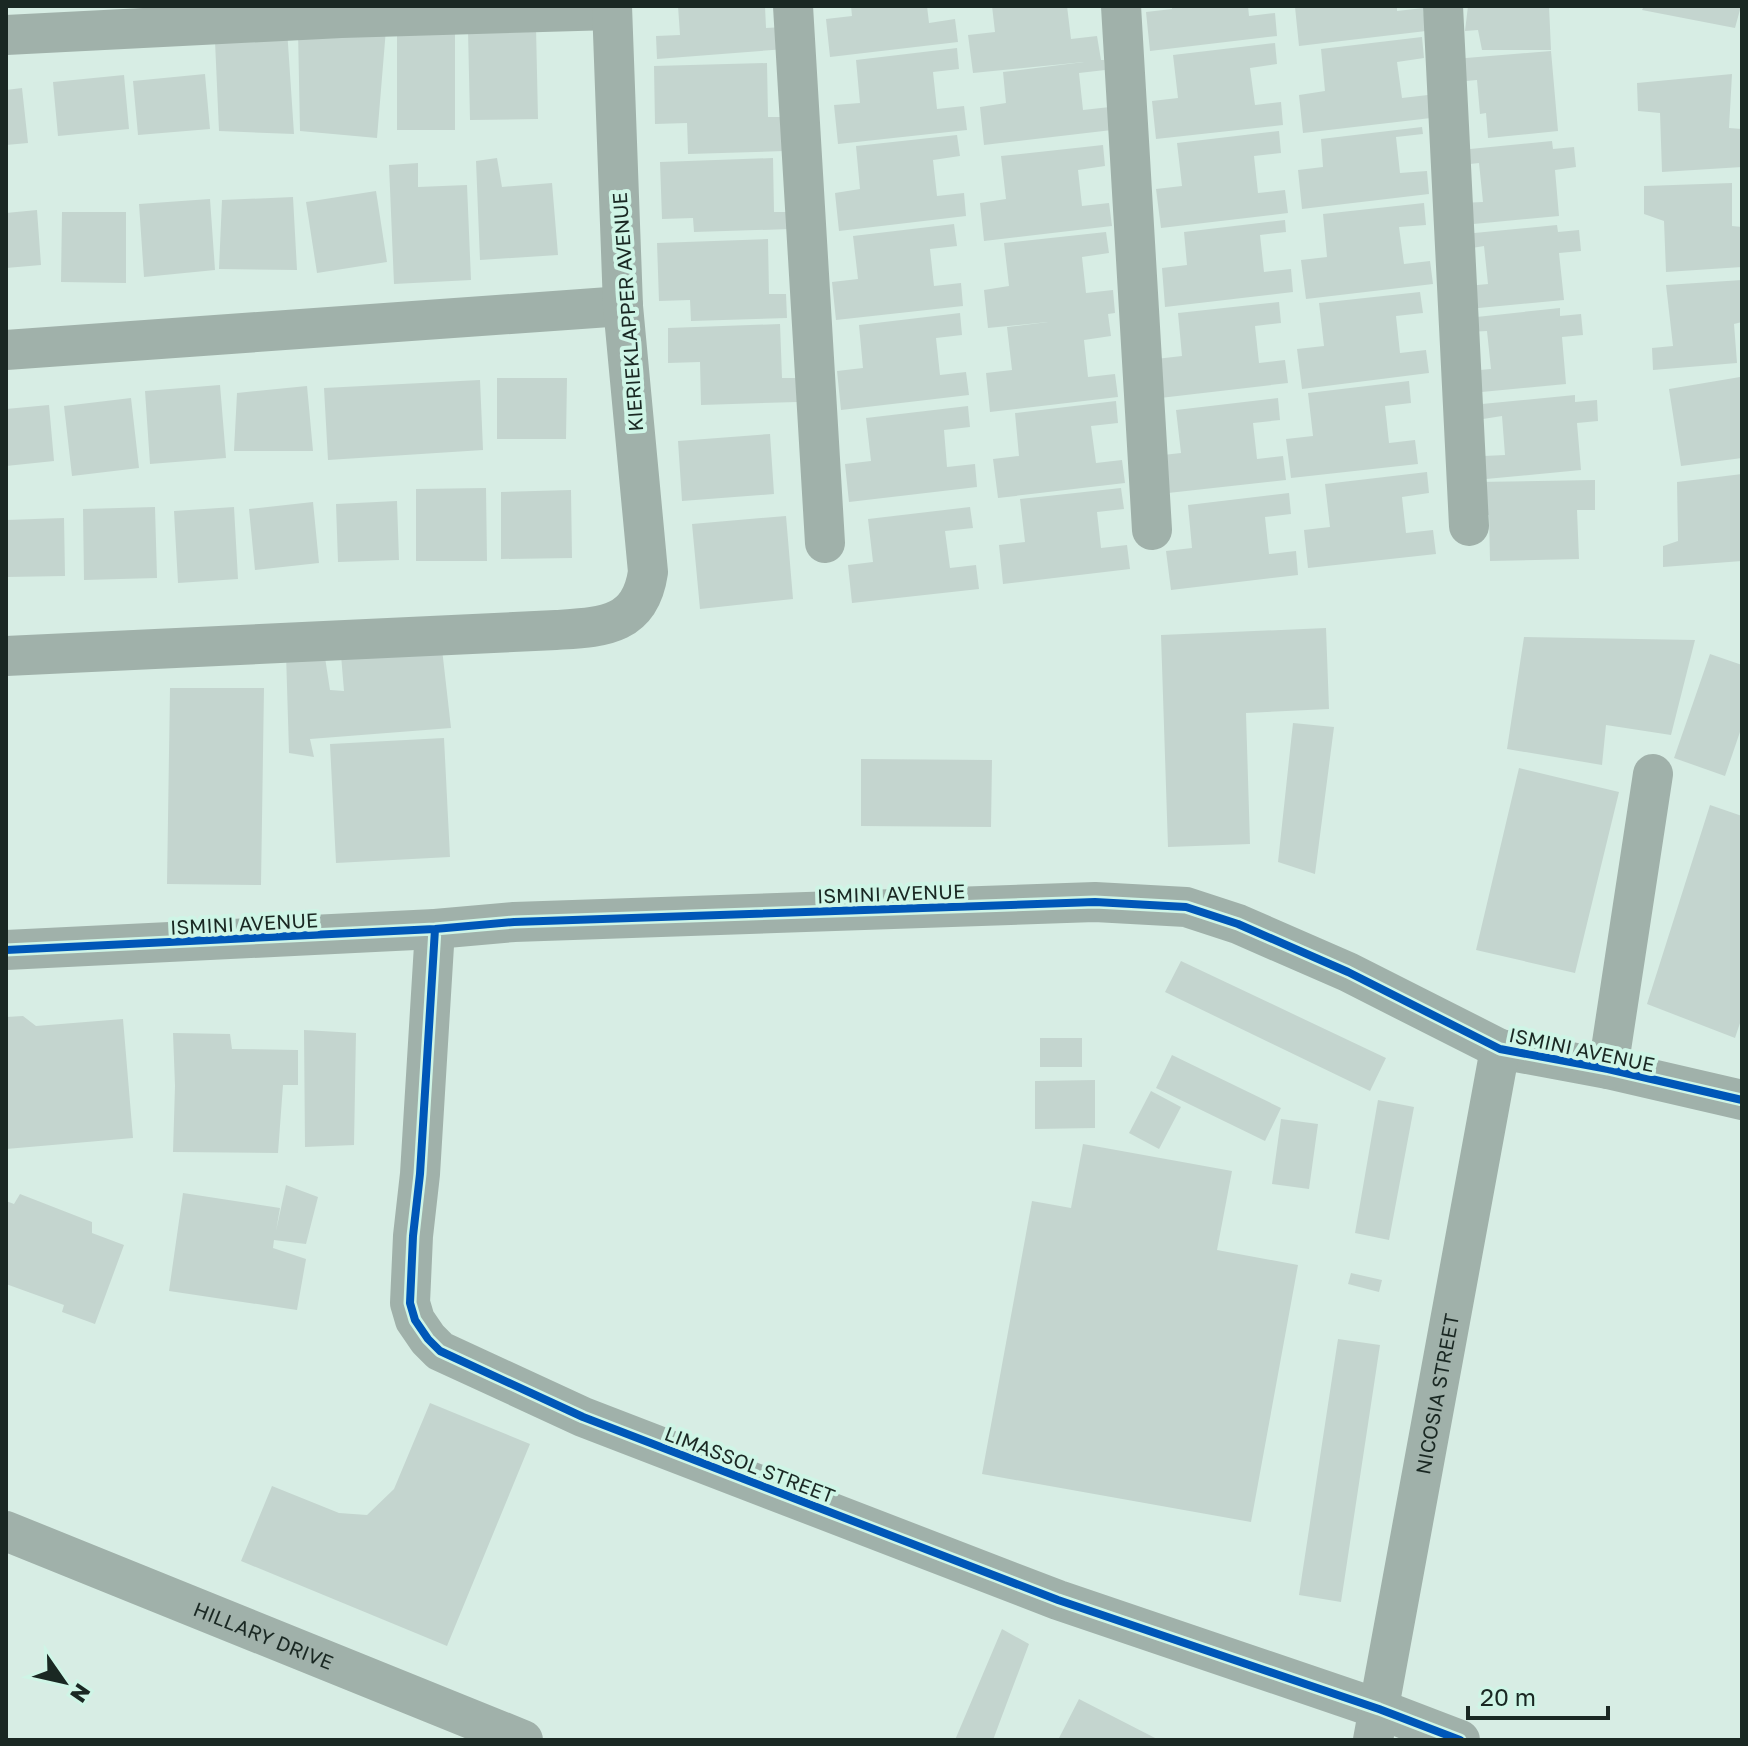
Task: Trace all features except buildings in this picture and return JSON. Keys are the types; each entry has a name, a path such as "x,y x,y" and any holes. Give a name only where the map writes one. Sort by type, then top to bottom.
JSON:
{"street":[{"path":"793,6 825,543"},
{"path":"1121,6 1152,530"},
{"path":"1443,6 1469,526"},
{"path":"6,35 612,8"},
{"name":"KIERIEKLAPPER AVENUE","path":"6,656 556,630 598,627 618,621 630,612 642,595 648,572 623,306 612,8"},
{"path":"6,350 623,306"},
{"path":"1608,1069 1653,774"},
{"name":"ISMINI AVENUE","path":"6,950 435,929 514,922 1079,902 1186,907 1238,924 1348,972 1500,1049 1608,1069 1742,1100"},
{"name":"LIMASSOL STREET","path":"435,929 410,1303 415,1320 440,1351 583,1417 1376,1724 1460,1740"},
{"name":"NICOSIA STREET","path":"1376,1724 1500,1049"},
{"name":"HILLARY DRIVE","path":"6,1531 523,1740"}],"cycle path":[{"path":"6,950 435,929 514,922 1095,902 1186,907 1238,924 1348,972 1500,1049 1608,1069 1742,1100"},
{"path":"435,929 410,1303 415,1320 440,1351 583,1417 1058,1600 1379,1709 1460,1740"}]}
